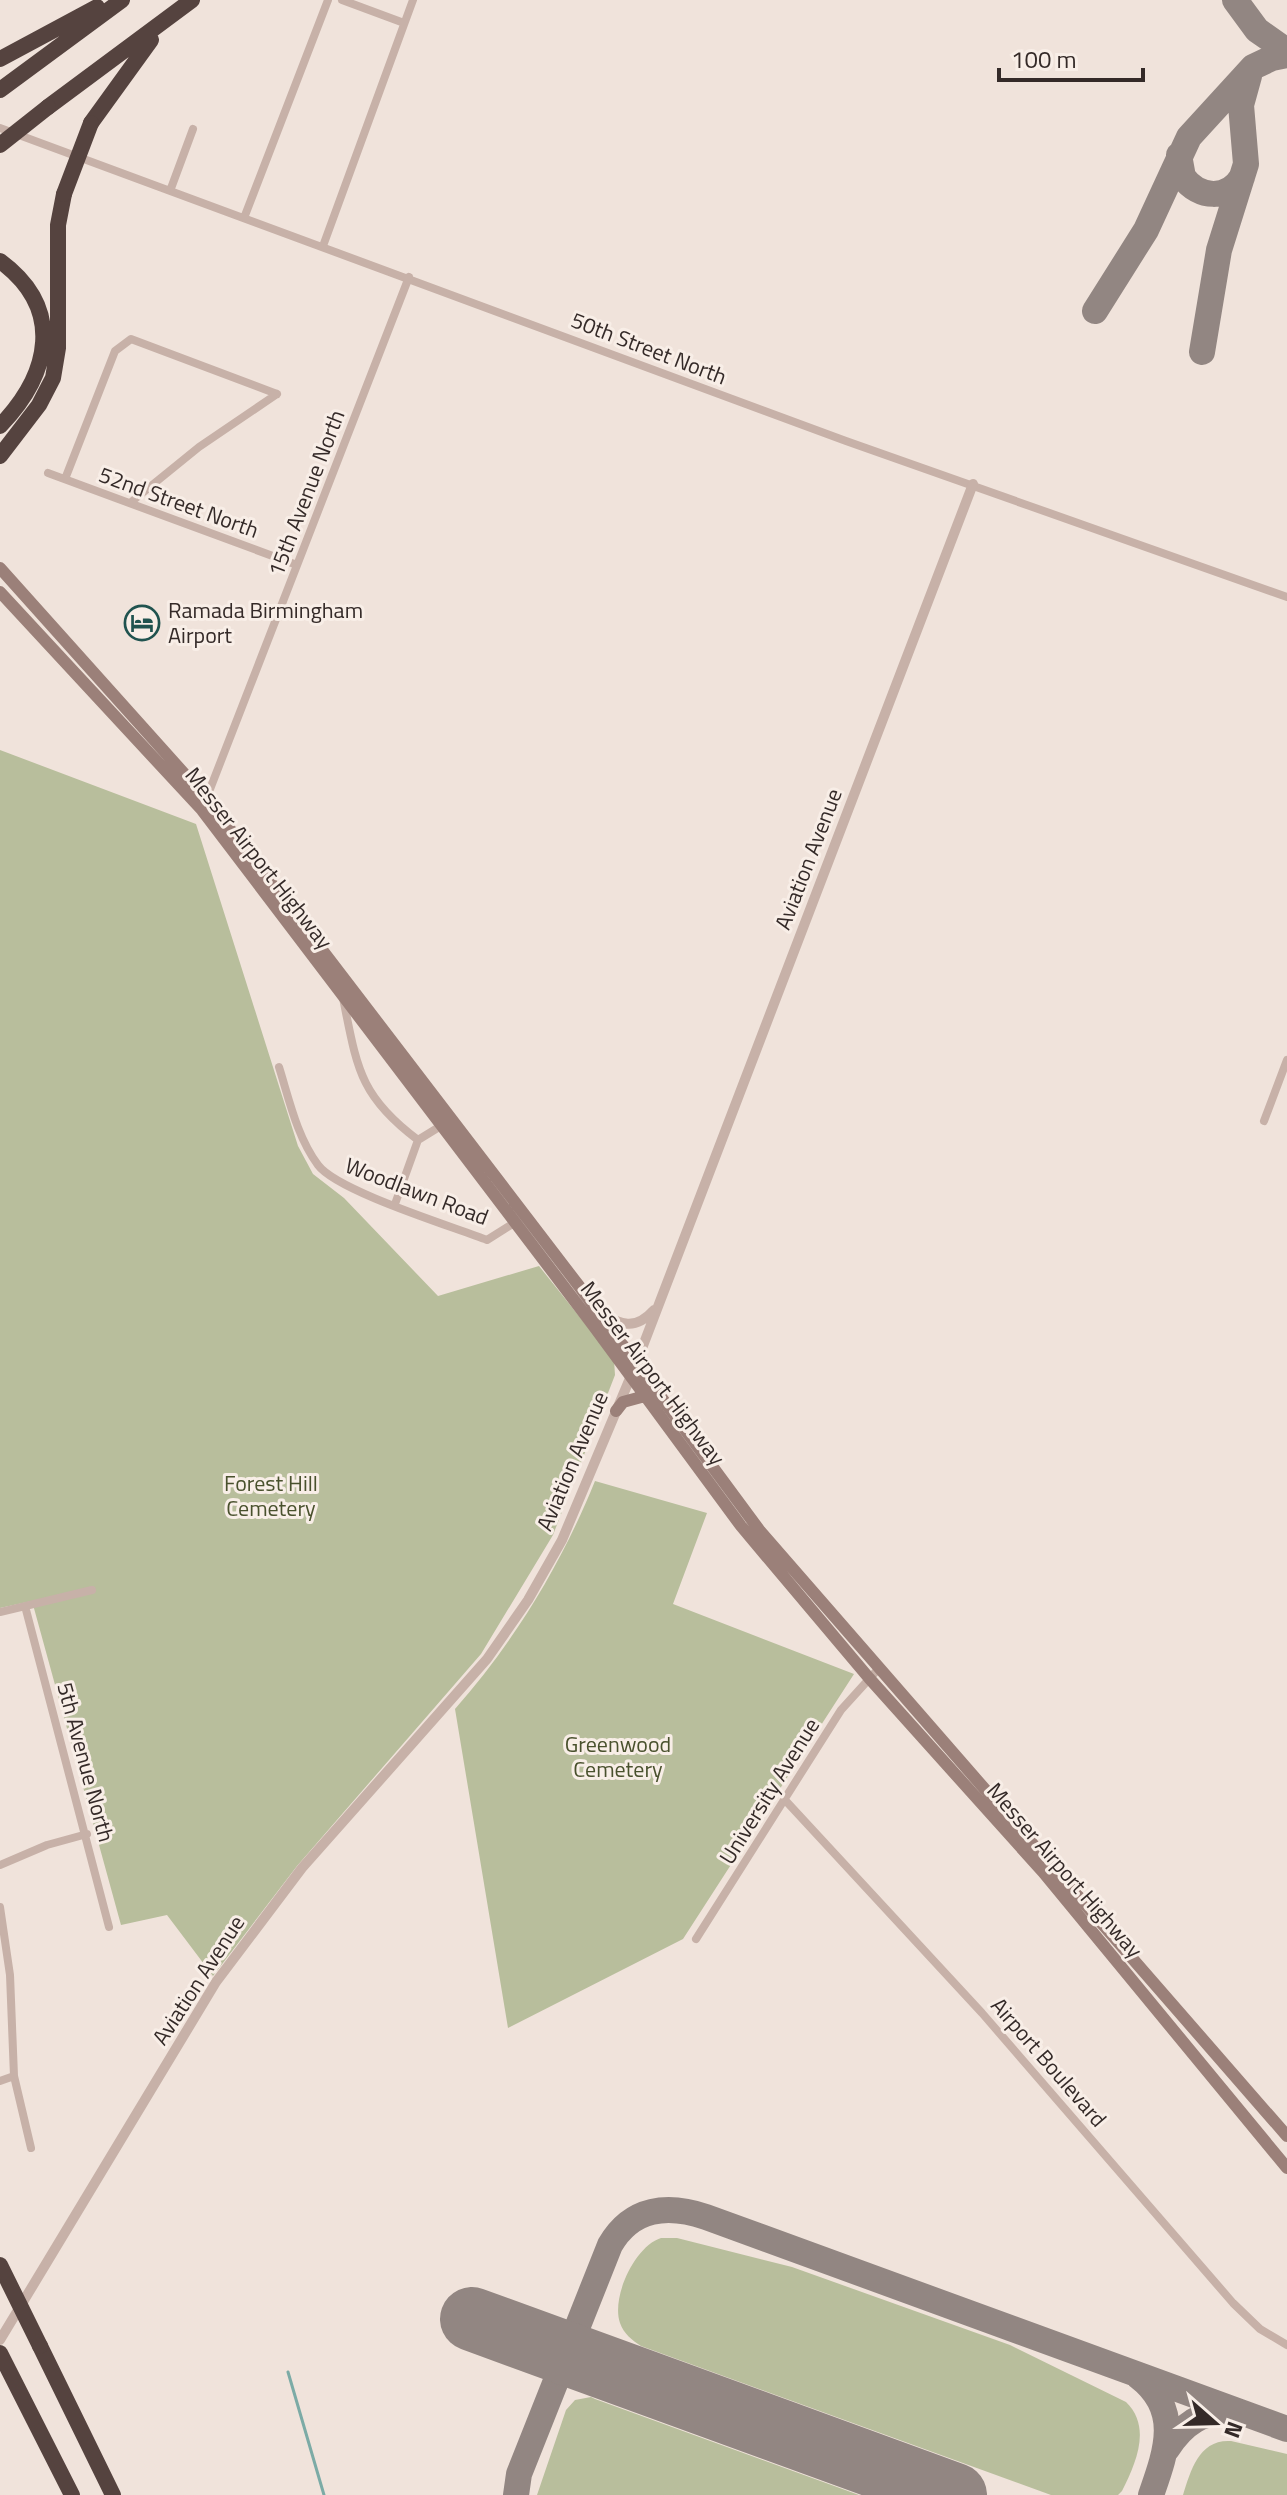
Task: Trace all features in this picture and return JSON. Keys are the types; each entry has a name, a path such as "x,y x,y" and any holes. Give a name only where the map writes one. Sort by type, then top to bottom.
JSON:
{"highway":[{"path":"0,59 47,37 108,0"},
{"path":"0,90 122,0"},
{"path":"0,145 186,4"},
{"path":"0,456 39,405 53,378 58,348 58,225 64,194 91,123 138,54 186,4"},
{"path":"0,261 25,284 37,304 44,344 33,385 2,423"},
{"path":"0,448 39,405"},
{"path":"0,2265 113,2495"},
{"path":"0,2353 72,2495"}],"main road":[{"name":"Messer Airport Highway","path":"0,568 204,804 451,1120 597,1311 645,1396 741,1526 869,1678 1043,1872 1287,2168"},
{"name":"Messer Airport Highway","path":"0,592 204,804 439,1126 760,1531 1287,2136"},
{"path":"616,1411 623,1402 645,1396"}],"street":[{"path":"244,218 328,0"},
{"path":"342,0 404,23"},
{"path":"323,246 413,0"},
{"name":"50th Street North","path":"0,128 832,436 1287,597"},
{"path":"170,191 193,129"},
{"name":"15th Avenue North","path":"204,804 409,277"},
{"path":"65,479 115,351 131,339 277,394 199,447 130,503"},
{"name":"52nd Street North","path":"48,473 297,565"},
{"name":"Aviation Avenue","path":"0,2340 216,1982 302,1868 487,1659 528,1600 562,1540 633,1370 973,484"},
{"path":"343,998 352,1045 370,1096 388,1118 418,1140"},
{"path":"1264,1121 1287,1060"},
{"name":"Woodlawn Road","path":"279,1067 301,1136 319,1167 341,1185 487,1240 514,1223"},
{"path":"395,1204 418,1140 451,1120"},
{"path":"597,1311 630,1326 640,1324 653,1312 662,1295"},
{"path":"0,1612 92,1590"},
{"name":"5th Avenue North","path":"25,1606 109,1927"},
{"name":"University Avenue","path":"696,1939 841,1710 880,1667"},
{"name":"Airport Boulevard","path":"785,1800 982,2013 1233,2303 1260,2329 1287,2345"},
{"path":"0,1865 47,1845 87,1834"},
{"path":"0,1907 10,1975 14,2076 31,2148"},
{"path":"0,2081 14,2076"}],"green space":[{"name":"Forest Hill Cemetery","path":"0,750 196,824 298,1146 313,1174 344,1198 438,1296 539,1266 614,1360 615,1375 553,1535 481,1654 297,1866 213,1976 167,1915 121,1925 32,1601 0,1608"},
{"name":"Greenwood Cemetery","path":"595,1481 707,1513 673,1604 854,1674 683,1939 508,2028 455,1709 497,1657 534,1601 567,1543"},
{"path":"661,2238 677,2238 792,2267 1010,2345 1126,2402 1134,2412 1140,2434 1136,2457 1122,2491 1118,2495 1051,2495 641,2346 620,2323 619,2300 634,2262 651,2243"},
{"path":"591,2397 859,2495 537,2495 566,2410 575,2400"},
{"path":"1231,2441 1287,2454 1287,2495 1183,2495 1193,2466 1204,2451 1211,2445"}],"waterway":[{"path":"288,2372 324,2495"}],"taxiway":[{"path":"1235,0 1257,30 1287,51"},
{"path":"1095,311 1146,230 1189,137 1253,67 1287,55"},
{"path":"1202,352 1219,250 1246,164 1241,105 1249,76"},
{"path":"1179,155 1183,177 1205,193 1229,190 1242,177"},
{"path":"516,2495 519,2474 610,2245 629,2223 640,2216 665,2210 706,2217 1287,2429"},
{"path":"1139,2377 1161,2403 1166,2418 1162,2463 1151,2495"},
{"path":"1167,2449 1180,2432 1195,2420 1212,2413 1233,2412"}],"runway":[{"path":"472,2319 955,2495"}],"place":[{"name":"Ramada Birmingham Airport","path":"142,623"}]}
